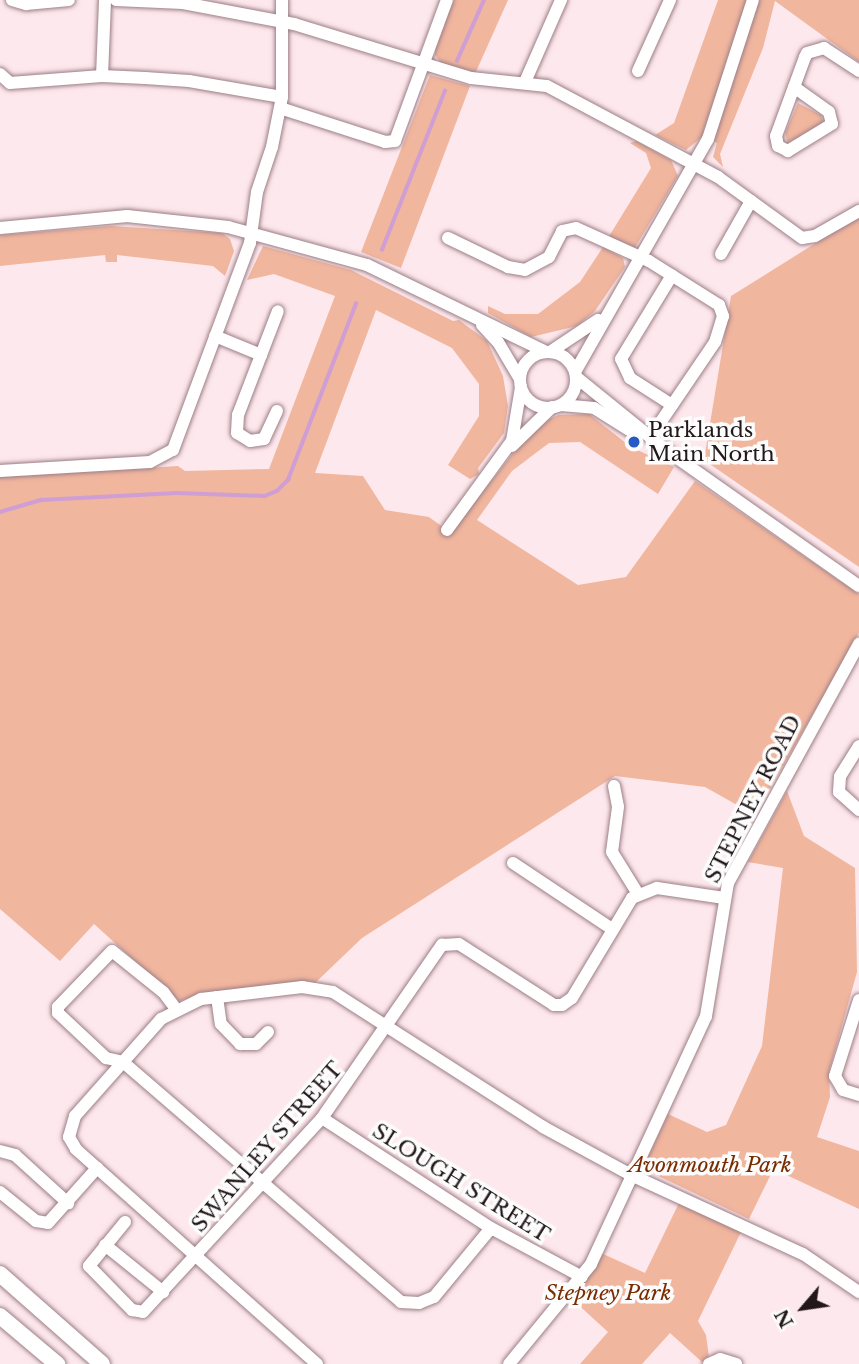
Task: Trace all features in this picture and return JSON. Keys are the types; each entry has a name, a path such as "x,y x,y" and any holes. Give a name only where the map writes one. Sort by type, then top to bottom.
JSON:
{"main road":[{"path":"0,1274 102,1364"},
{"path":"0,1317 57,1364"}],"street":[{"path":"0,9 11,0 26,4 69,0"},
{"path":"102,76 105,0"},
{"path":"116,0 183,2 283,22 471,79 547,86 696,164 751,201 793,234 807,239 859,211"},
{"path":"0,471 150,461 167,456 215,336 250,233 281,103 282,0"},
{"path":"0,74 10,83 19,84 102,76 189,80 281,103 392,142 401,135 447,0"},
{"path":"525,82 561,0"},
{"path":"638,71 670,0"},
{"path":"447,530 521,435 573,393 575,374 708,139 752,0"},
{"path":"794,87 833,120 828,130 788,151 778,146 776,136 805,57 815,48 829,49 859,71"},
{"path":"721,254 751,201"},
{"path":"0,228 127,216 182,219 250,233 355,261 443,300 548,352 563,356 575,374 666,450"},
{"path":"448,238 508,267 525,270 550,257 569,227 642,259 719,305 723,316 715,342 650,436"},
{"path":"672,275 621,359 630,378 672,405"},
{"path":"498,463 512,441 520,383 527,360 548,352 588,329 616,298"},
{"path":"443,300 486,328 533,403 594,408 666,450 859,586"},
{"path":"277,411 264,439 250,442 237,433 238,415 278,311"},
{"path":"215,336 261,355"},
{"name":"STEPNEY ROAD","path":"509,1364 582,1277 706,1016 724,898 739,859 859,644"},
{"path":"859,746 840,777 839,792 859,810"},
{"path":"614,786 618,807 612,852 638,894"},
{"path":"513,863 612,929 627,903 638,894 657,888 724,898"},
{"name":"SWANLEY STREET","path":"105,1245 93,1258 90,1271 132,1310 143,1312 198,1257 322,1118 442,945 459,944 558,1005 572,998 612,929"},
{"path":"176,1009 163,992 108,952 58,1007 58,1013 106,1058 123,1062 263,1184 407,1303 434,1297 491,1228"},
{"path":"317,1364 72,1144 70,1124 123,1062 176,1009 217,997 316,989 346,998 542,1127 631,1175 803,1254 859,1292"},
{"path":"217,997 221,1024 240,1044 256,1044 268,1032"},
{"path":"859,1000 835,1076 843,1090 859,1095"},
{"name":"SLOUGH STREET","path":"322,1118 491,1228 582,1277"},
{"path":"0,1151 15,1155 68,1203"},
{"path":"0,1192 44,1224 53,1221 97,1168"},
{"path":"125,1222 105,1245 163,1292"},
{"path":"709,1364 720,1359 736,1364"}],"green space":[{"path":"454,0 508,0 475,74 441,63 435,55 435,44"},
{"path":"718,0 859,0 859,62 775,1 763,48 720,154 723,167 713,157 717,143 703,136 686,150 655,135 674,123"},
{"path":"430,75 470,86 401,268 361,252"},
{"path":"798,103 821,115 823,123 788,143 785,133"},
{"path":"636,141 671,160 678,176 634,249 608,238 651,168 646,153 630,143"},
{"path":"859,216 859,567 704,460 731,296"},
{"path":"111,226 222,233 230,239 234,251 225,276 213,266 117,255 117,262 106,262 105,255 0,266 0,235"},
{"path":"263,246 351,270 453,321 459,320 487,341 503,376 508,406 504,433 478,468 479,474 470,479 448,465 479,416 479,384 452,348 376,310 315,473 363,476 385,510 429,517 451,533 524,439 542,422 559,415 589,414 631,447 674,467 658,494 580,442 549,443 512,471 477,520 578,585 626,577 695,481 859,594 859,633 755,815 705,787 615,776 362,938 314,984 202,994 179,1001 94,924 60,961 0,909 0,477 178,466 185,471 269,469 335,296 274,274 247,280"},
{"path":"603,247 623,258 625,267 595,311 577,326 531,337 488,313 488,306 505,314 538,314 580,282"},
{"name":"Avonmouth Park","path":"787,791 804,836 855,868 857,972 829,1072 830,1097 817,1137 859,1151 859,1209 778,1171 771,1174 749,1219 654,1174 647,1159 668,1114 707,1132 726,1125 762,1046 783,868 748,862"},
{"name":"Stepney Park","path":"679,1203 741,1232 698,1321 706,1335 709,1357 702,1362 670,1333 642,1364 580,1364 608,1332 572,1299 601,1253 645,1273"}],"waterway":[{"path":"457,61 484,0"},
{"path":"382,250 445,91"},
{"path":"0,512 41,500 176,493 265,496 277,491 288,480 356,304"}],"place":[{"name":"Parklands Main North","path":"634,442"}]}
